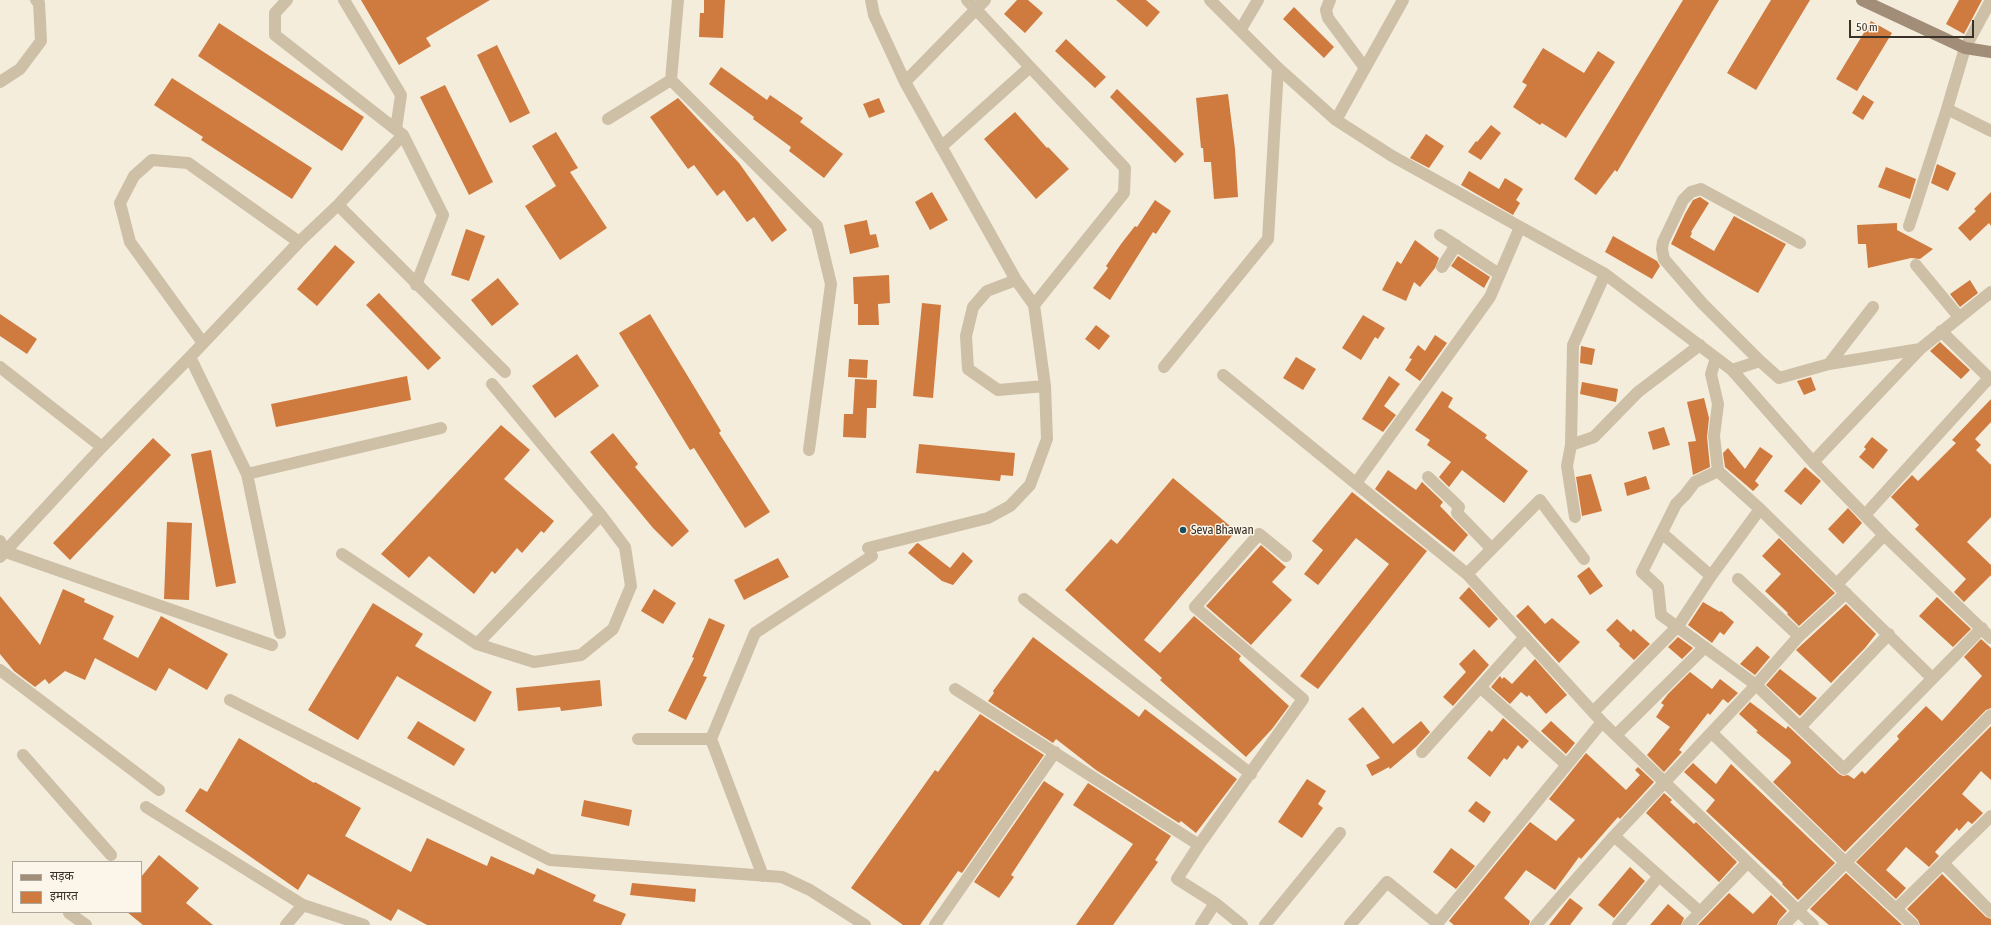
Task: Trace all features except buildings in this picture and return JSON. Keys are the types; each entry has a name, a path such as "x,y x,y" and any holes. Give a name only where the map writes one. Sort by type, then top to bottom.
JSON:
{"street":[{"path":"0,82 20,69 41,41 39,4 36,0"},
{"path":"287,0 275,13 275,35 399,132 443,215 416,285"},
{"path":"272,645 2,550 190,357 299,242 338,205 399,132 401,95 344,0"},
{"path":"671,80 678,0"},
{"path":"763,876 712,739 754,633 870,552 988,518 1010,506 1030,485 1046,439 1045,386 1034,305 1016,280 905,82 874,15 871,0"},
{"path":"967,0 1125,168 1124,193 1034,305"},
{"path":"905,82 985,0"},
{"path":"1210,0 1278,68 1336,120 1392,156 1605,274 1732,370 1813,462 1884,535 1991,638"},
{"path":"1240,29 1258,0"},
{"path":"1330,0 1326,10 1328,18 1365,68"},
{"path":"1336,120 1403,0"},
{"path":"1862,0 1965,48 1991,52"},
{"path":"1909,226 1947,110 1965,48 1991,0"},
{"path":"941,147 1030,67"},
{"path":"1164,366 1268,239 1278,68"},
{"path":"608,119 671,80"},
{"path":"671,80 817,226 830,284 809,450"},
{"path":"1947,110 1991,131"},
{"path":"202,343 130,242 120,203 134,176 152,160 188,163 299,242"},
{"path":"1800,243 1701,189 1691,192 1683,200 1663,242 1662,249 1664,259 1702,303 1779,378 1829,364 1920,349"},
{"path":"338,205 504,372"},
{"path":"1356,483 1490,298 1520,226"},
{"path":"1440,235 1499,274"},
{"path":"1442,267 1456,245"},
{"path":"1916,265 1959,317"},
{"path":"1575,517 1567,466 1571,445 1573,345 1605,274"},
{"path":"1016,280 987,291 973,307 966,336 968,369 998,390 1045,386"},
{"path":"1813,462 1920,349 1991,292"},
{"path":"1829,364 1873,307"},
{"path":"1865,515 1990,379 1941,331"},
{"path":"1571,445 1594,437 1638,392 1700,345"},
{"path":"190,357 247,474 280,633"},
{"path":"1716,358 1711,374 1718,404 1714,436 1718,471 1838,583 1846,593 1890,634 1932,678"},
{"path":"1732,370 1760,361"},
{"path":"0,367 102,448"},
{"path":"1224,375 1467,574 1594,711 1602,722 1813,925"},
{"path":"342,554 477,644 534,662 581,654 613,629 631,586 625,547 602,515 492,384"},
{"path":"247,474 441,428"},
{"path":"1718,471 1695,482 1676,504 1642,572 1658,587 1661,615 1678,626 1756,685 1844,769 1982,628"},
{"path":"1428,477 1459,507 1458,513 1491,548"},
{"path":"1467,574 1540,500 1584,559"},
{"path":"1594,711 1678,626 1711,576 1760,509"},
{"path":"477,644 602,515"},
{"path":"1662,533 1711,576"},
{"path":"1242,925 1215,903 1177,878 1303,699 1195,607 1259,534 1286,556"},
{"path":"1838,583 1884,535"},
{"path":"1738,579 1799,636"},
{"path":"1536,925 1614,836 1712,733 1799,636 1846,593"},
{"path":"1024,599 1251,774"},
{"path":"1800,727 1890,634"},
{"path":"1422,752 1525,637"},
{"path":"1616,735 1705,647"},
{"path":"0,670 159,790"},
{"path":"1480,687 1567,765"},
{"path":"955,689 1199,845"},
{"path":"230,700 550,860 782,877 810,890 865,925"},
{"path":"1784,925 1991,715"},
{"path":"1350,925 1387,882 1436,924 1602,722"},
{"path":"1712,733 1845,862 1913,925"},
{"path":"638,739 712,739"},
{"path":"934,925 1055,752"},
{"path":"23,755 111,855"},
{"path":"146,807 303,905 364,925"},
{"path":"1896,909 1990,819"},
{"path":"1265,925 1340,833"},
{"path":"1614,836 1700,912"},
{"path":"1688,925 1747,863"},
{"path":"1943,863 1991,912"},
{"path":"1618,925 1659,876"},
{"path":"1201,925 1215,903"},
{"path":"286,925 303,905"},
{"path":"69,913 86,925"}],"place":[{"name":"Seva Bhawan","path":"1183,530"}]}
